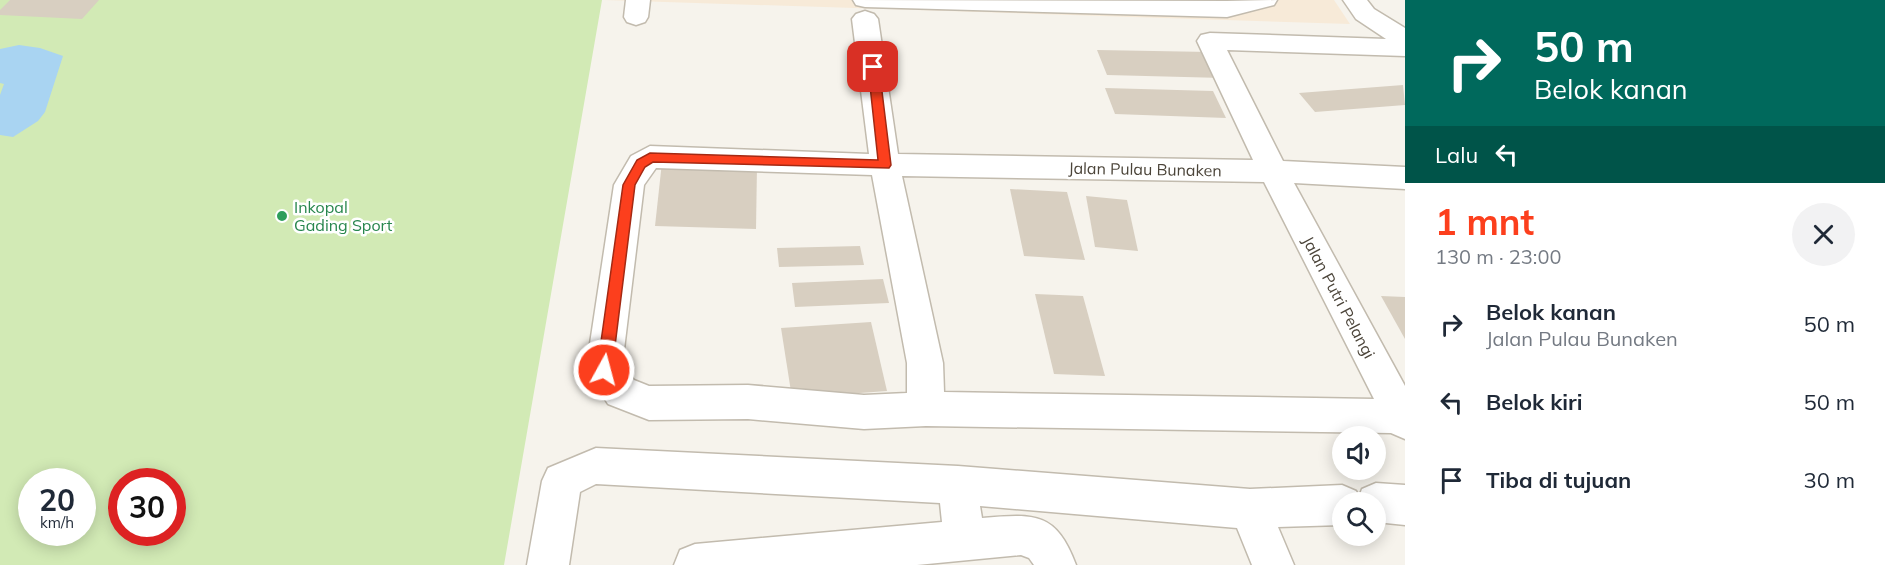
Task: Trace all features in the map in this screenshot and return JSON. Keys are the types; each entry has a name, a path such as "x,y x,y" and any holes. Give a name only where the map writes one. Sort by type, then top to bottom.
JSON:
{"street":[{"path":"1265,0 1227,9 865,10 885,165 925,363 926,409 1404,419"},
{"path":"1355,0 1365,14 1405,40"},
{"path":"1383,0 1405,29"},
{"name":"Jalan Putri Pelangi","path":"1404,419 1273,171 1210,41 1405,48"},
{"name":"Jalan Pulau Bunaken","path":"926,409 864,412 748,402 649,403 621,392 604,370 629,185 641,164 650,157 885,165 1273,171 1405,178"},
{"path":"548,565 562,481 573,474 596,466 958,484 1250,509 1332,505"},
{"path":"958,484 964,538"},
{"path":"1386,504 1405,505"},
{"path":"1250,509 1273,565"},
{"path":"695,565 964,538 1021,535 1040,539 1051,552 1056,565"}],"shaded area":[{"path":"604,0 1334,0 1350,24"}],"green space":[{"name":"Inkopal Gading Sport","path":"0,0 602,0 504,565 0,565"}],"water":[{"path":"19,45 40,48 63,56 45,112 38,121 13,137 0,135 0,95 4,84 0,83 0,49"}],"building":[{"path":"10,0 99,0 82,19 0,15 0,10"},
{"path":"1097,50 1210,52 1223,78 1107,75"},
{"path":"1403,85 1405,105 1315,112 1299,93"},
{"path":"1105,88 1213,91 1226,118 1115,114"},
{"path":"662,162 757,165 756,229 655,226"},
{"path":"1010,189 1067,192 1085,260 1024,256"},
{"path":"1086,196 1127,200 1138,251 1095,247"},
{"path":"860,246 864,265 779,267 777,248"},
{"path":"883,279 889,303 795,307 792,283"},
{"path":"1035,294 1083,296 1105,376 1054,374"},
{"path":"1381,296 1405,297 1405,339"},
{"path":"871,322 887,391 792,398 781,328"}],"place":[{"name":"Inkopal Gading Sport","path":"282,216"}],"route":[{"path":"604,370 629,185 641,164 650,157 885,165 873,67"}]}
